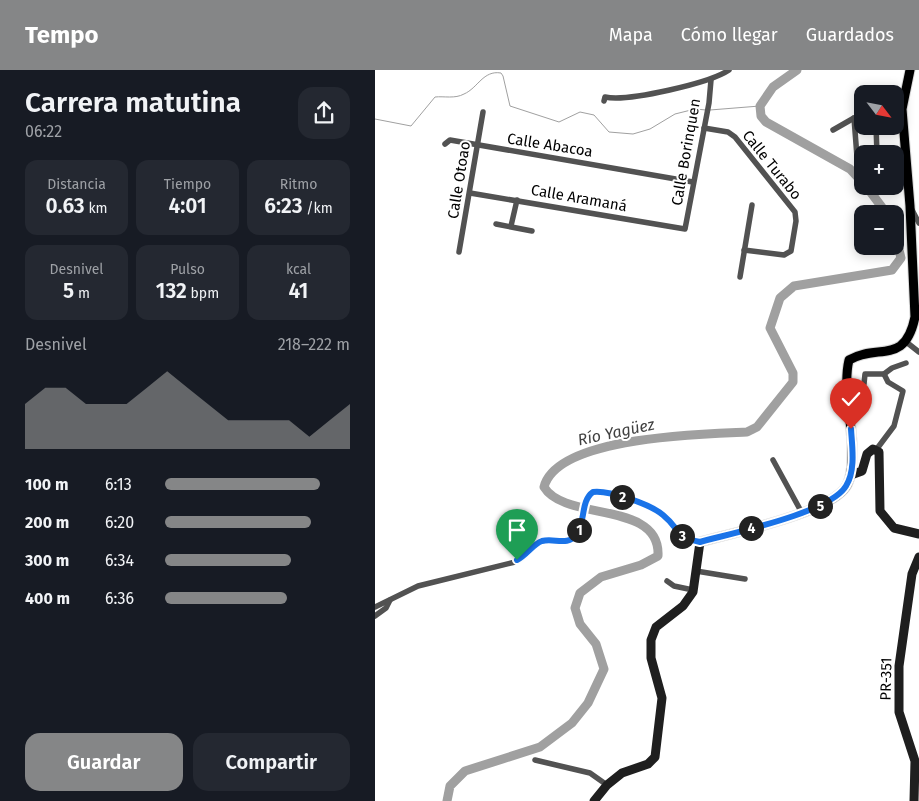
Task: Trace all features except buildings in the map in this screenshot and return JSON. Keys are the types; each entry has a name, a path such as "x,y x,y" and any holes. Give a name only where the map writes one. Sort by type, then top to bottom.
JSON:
{"main road":[{"path":"904,90 909,70"},
{"path":"700,542 802,513 826,504 846,486 851,475 849,360 892,351 905,341 912,330 915,317 910,206 902,135"}],"street":[{"path":"604,101 605,97 629,98 711,80 729,70"},
{"name":"Calle Borinquen","path":"685,229 709,102 711,80"},
{"name":"Calle Otoao","path":"459,252 483,112"},
{"path":"833,130 854,118"},
{"name":"Calle Turabo","path":"704,128 728,132 735,137 795,212 796,221 791,251 784,255 744,250"},
{"name":"Calle Abacoa","path":"445,144 450,140 693,182"},
{"path":"653,174 654,166"},
{"name":"Calle Aramaná","path":"470,193 685,229"},
{"path":"511,226 517,200"},
{"path":"740,277 752,205"},
{"path":"910,206 919,222"},
{"path":"496,224 533,231"},
{"path":"905,341 919,352"},
{"path":"848,384 864,384 865,374 885,374 892,368 906,362"},
{"path":"851,475 862,471 867,454 876,450 894,426 903,391 888,382 885,374"},
{"path":"876,450 880,456 880,511 894,528 919,534"},
{"path":"773,460 802,513"},
{"path":"375,607 418,586 515,562 541,542 571,540 578,532 587,498 593,492 611,493 648,506 663,514 685,539 700,542 690,599 657,627 651,640 651,658 662,698 655,756 648,764 622,773 607,785 594,801"},
{"name":"PR-351","path":"914,801 915,761 900,717 899,666 912,574 919,557"},
{"path":"696,571 745,578"},
{"path":"667,582 674,586 693,590"},
{"path":"375,616 386,608 391,598"},
{"path":"535,760 590,773 607,785"}],"waterway":[{"name":"Río Yagüez","path":"797,70 773,87 760,106 761,116 766,122 850,169 854,173"},
{"path":"375,119 411,126 435,97 461,96 485,77 495,73 501,73 503,76 510,106 559,122 580,112 594,115 609,132 633,134 650,129 675,114 695,109 706,110"},
{"path":"710,110 760,106"},
{"name":"Río Yagüez","path":"873,195 880,205"},
{"name":"Río Yagüez","path":"447,801 450,786 465,771 540,747 572,723 588,703 604,669 596,644 580,624 575,608 580,593 601,577 641,565 658,556 655,538 644,527 629,519 571,505 555,498 544,487 555,470 575,457 634,441 699,434 747,432 757,427 793,382 793,373 770,328 780,298 794,286 892,270 901,258 900,255"}],"route":[{"path":"517,560 523,558 538,543 565,541 575,537 587,498 593,492 611,493 648,506 663,514 685,539 700,542 802,513 826,504 846,486 851,475 851,429"}]}
